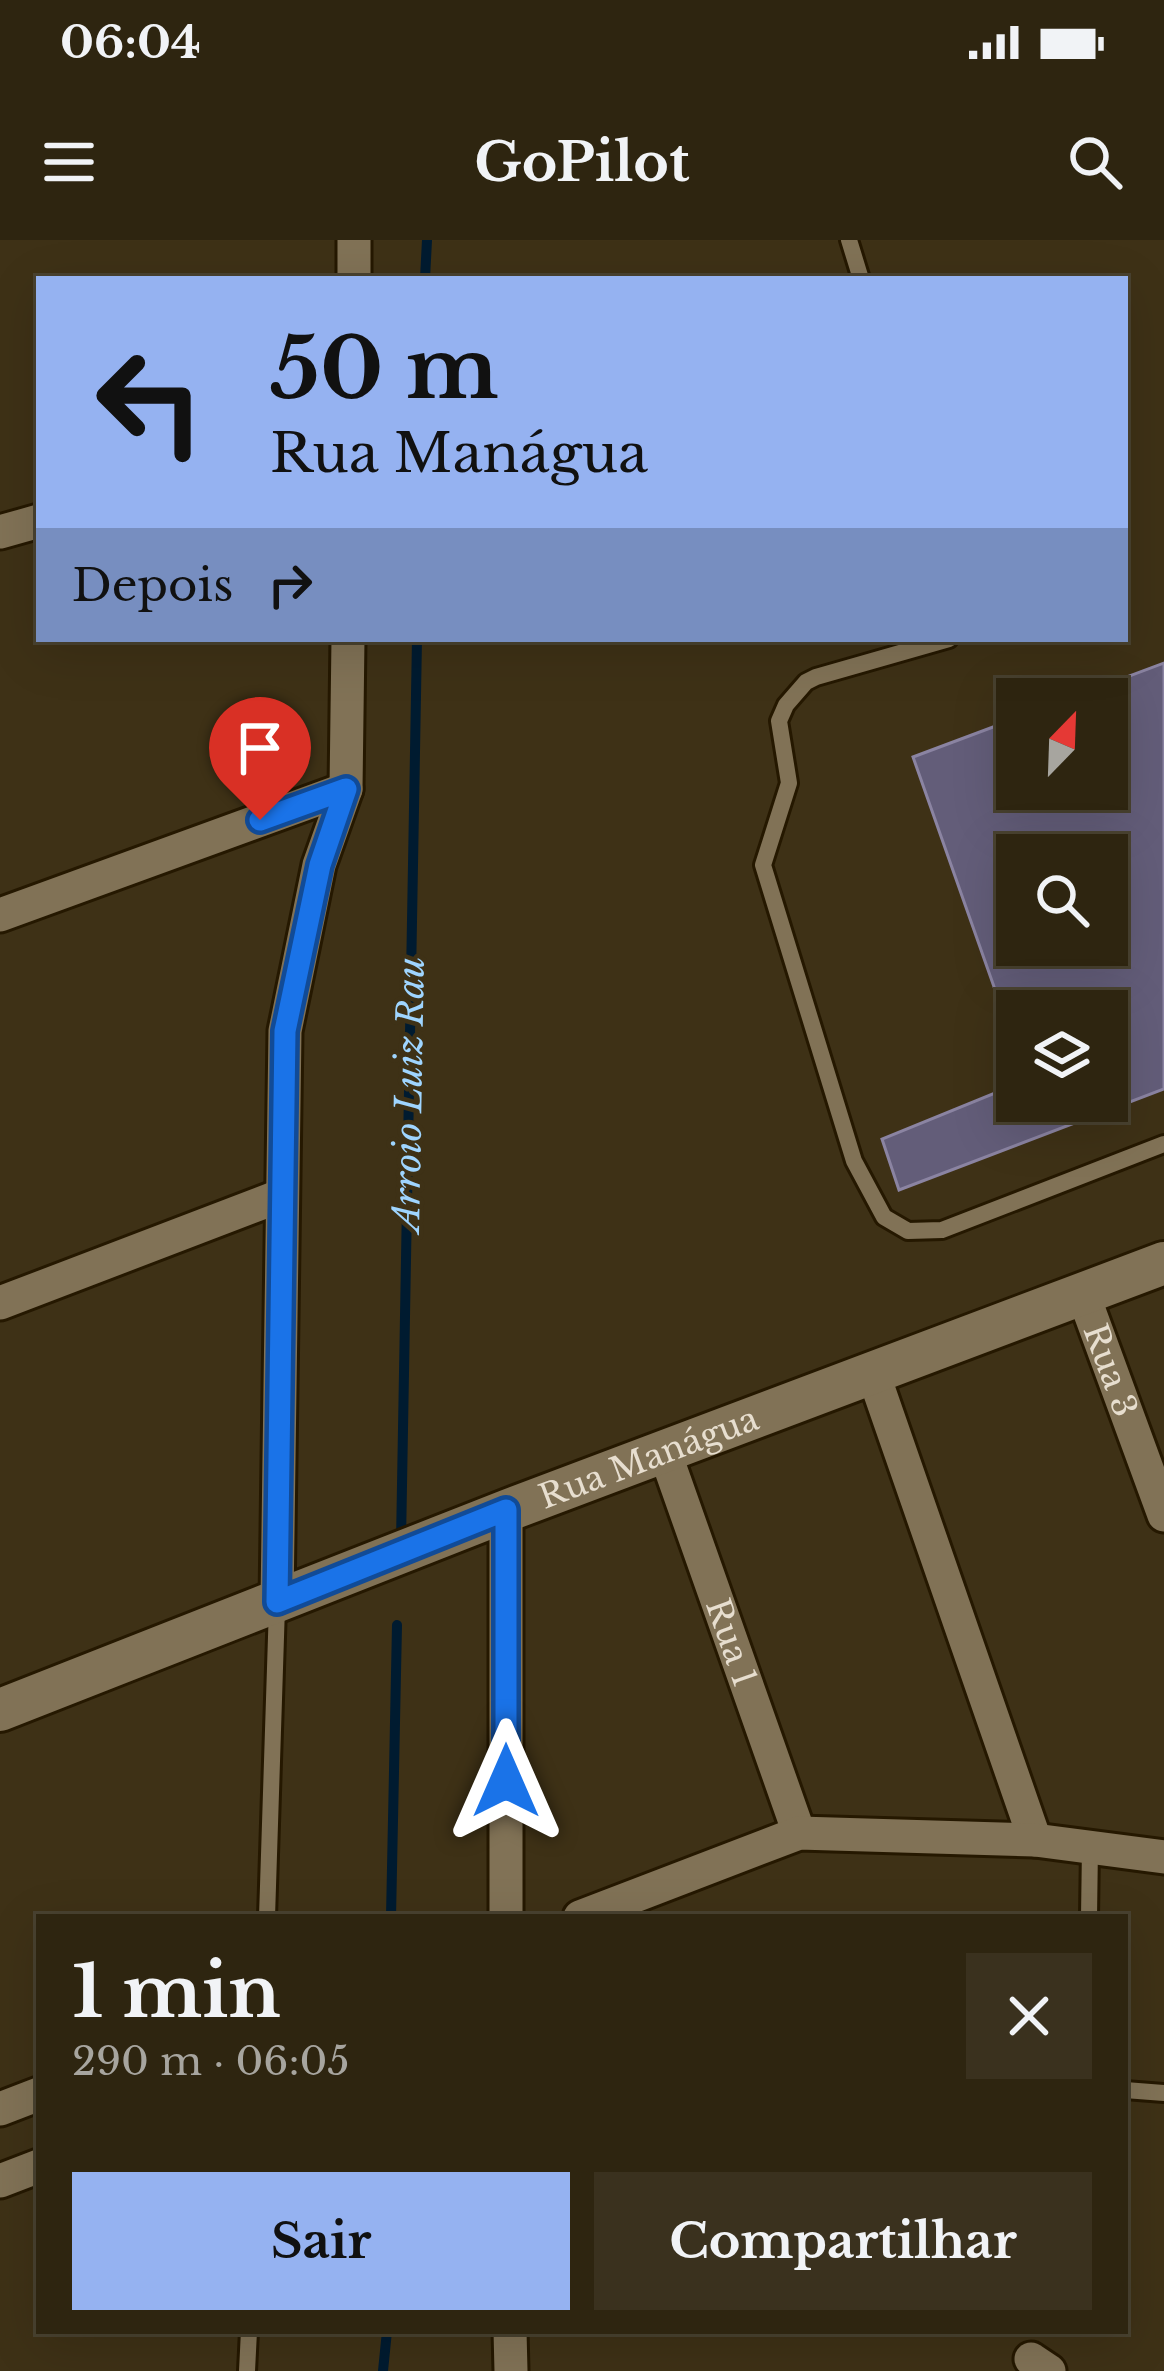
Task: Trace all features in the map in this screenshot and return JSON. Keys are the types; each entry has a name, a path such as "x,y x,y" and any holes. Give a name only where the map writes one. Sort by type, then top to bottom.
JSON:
{"street":[{"path":"354,240 354,276"},
{"path":"0,532 36,522"},
{"path":"277,1602 285,1031 320,865 346,789 348,642"},
{"path":"0,915 346,789"},
{"path":"0,1303 280,1196"},
{"name":"Rua Manágua","path":"0,1710 506,1510 1164,1263"},
{"name":"Rua 3","path":"1083,1294 1164,1515"},
{"path":"873,1373 1035,1840"},
{"name":"Rua 1","path":"664,1450 799,1833"},
{"path":"506,1510 506,1914"},
{"path":"588,1914 799,1833 1035,1840 1164,1857"},
{"path":"0,2109 36,2095"},
{"path":"0,2181 36,2167"},
{"path":"510,2334 512,2371"}],"lane":[{"path":"849,240 860,276"},
{"path":"940,642 806,682 786,705 779,722 789,783 763,866 854,1161 884,1217 908,1231 926,1232 942,1230 1164,1144"},
{"path":"267,1914 277,1602"},
{"path":"1089,1914 1090,1847"},
{"path":"1128,2090 1164,2093"},
{"path":"247,2371 249,2334"}],"building":[{"path":"1164,663 1164,1089 1128,1103 1128,990 996,992 913,757 996,726 996,810 1128,810 1128,678 1124,678"},
{"path":"996,1093 996,1122 1077,1122 899,1190 882,1139"}],"waterway":[{"name":"Arroio Luiz Rau","path":"425,276 427,240"},
{"name":"Arroio Luiz Rau","path":"401,1542 417,642"},
{"name":"Arroio Luiz Rau","path":"391,1914 397,1625"},
{"name":"Arroio Luiz Rau","path":"383,2371 387,2334"}],"route":[{"path":"260,820 346,789 320,865 285,1031 277,1602 506,1510 506,1781"}]}
